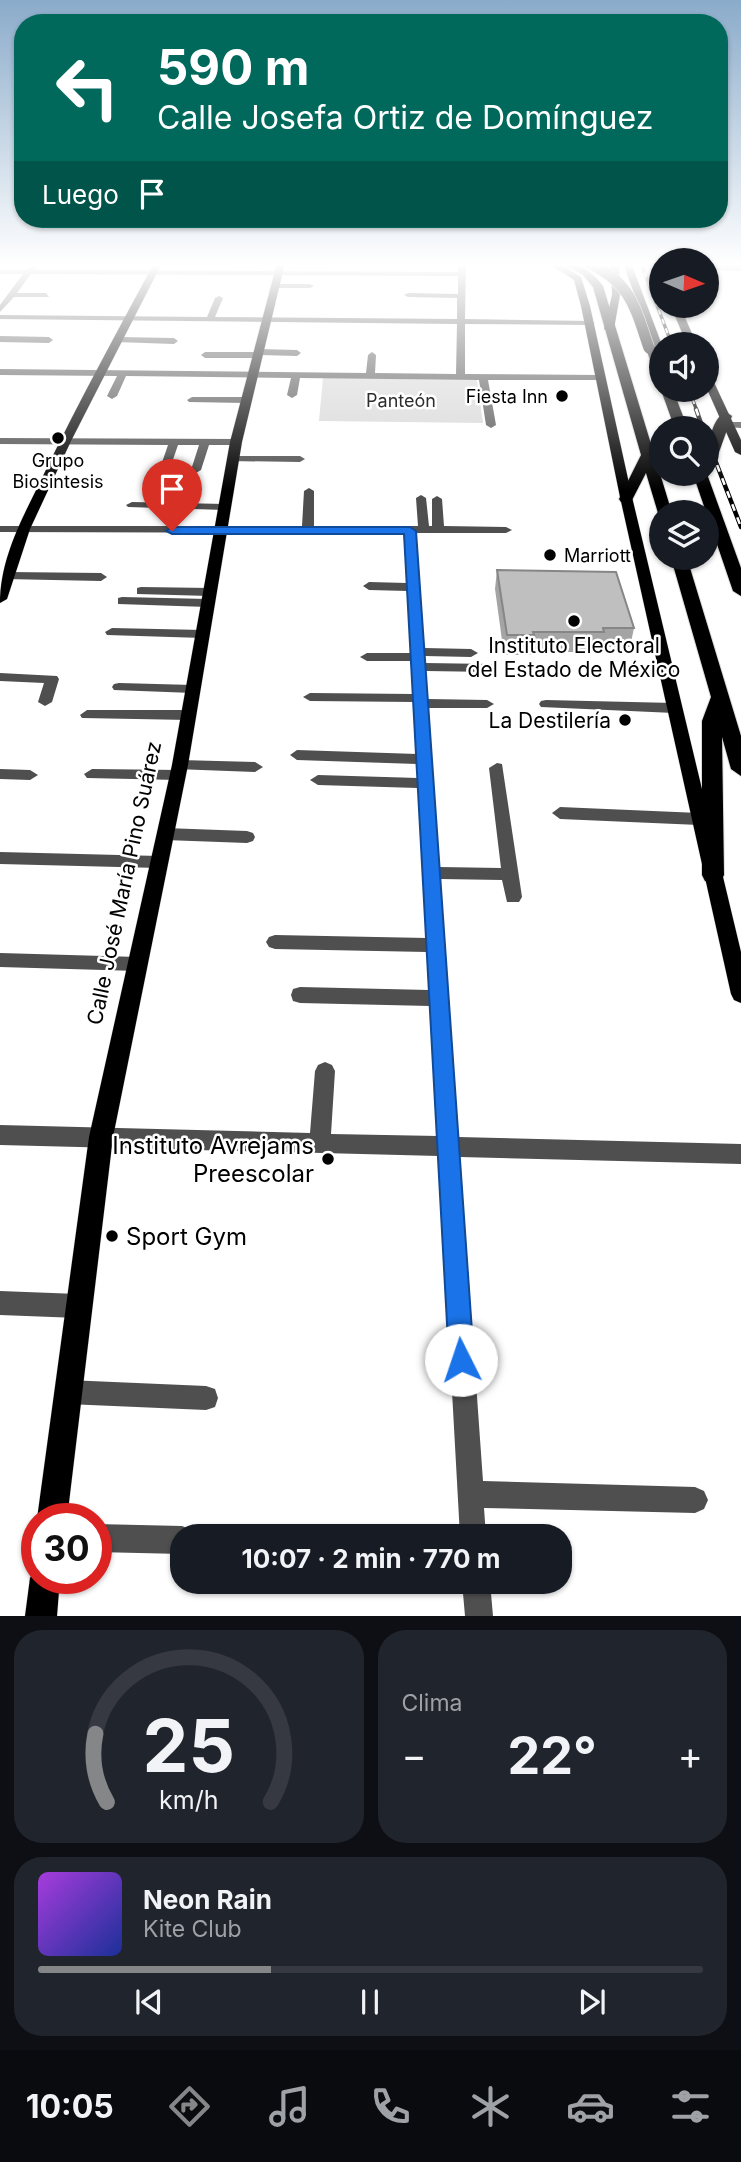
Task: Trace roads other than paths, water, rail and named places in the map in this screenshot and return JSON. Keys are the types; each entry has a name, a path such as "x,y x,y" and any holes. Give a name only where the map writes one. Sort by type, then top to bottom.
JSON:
{"highway":[{"path":"594,338 624,372"},
{"path":"612,338 661,500"},
{"path":"719,448 734,425"},
{"path":"626,499 648,455"},
{"path":"707,486 741,592"},
{"path":"683,570 741,768"},
{"path":"713,875 712,721 720,697"}],"main road":[{"name":"Calle José María Pino Suárez","path":"54,1503 101,1138 179,770 233,456 262,338"},
{"path":"594,338 626,499 741,994"},
{"path":"0,599 24,529 65,442 119,340"},
{"path":"719,399 734,425 741,452"},
{"path":"41,1616 44,1594"}],"street":[{"path":"460,338 460,376"},
{"path":"0,355 4,342 49,340"},
{"path":"119,340 174,341"},
{"path":"205,355 297,353"},
{"path":"370,375 372,355"},
{"path":"0,372 123,373 249,386"},
{"path":"112,396 123,373"},
{"path":"192,400 296,374 600,378"},
{"path":"292,395 296,374"},
{"path":"483,376 491,425"},
{"path":"194,384 249,386"},
{"path":"0,441 205,442 233,456 290,469"},
{"path":"160,483 174,442"},
{"path":"196,470 205,442"},
{"path":"233,456 300,459"},
{"path":"308,531 309,491"},
{"path":"421,498 413,587 472,1524"},
{"path":"437,499 439,531"},
{"path":"132,505 225,507"},
{"path":"329,531 330,514"},
{"path":"0,529 506,530"},
{"path":"9,576 101,577"},
{"path":"369,586 413,587"},
{"path":"141,591 209,597"},
{"path":"122,601 209,597"},
{"path":"112,632 203,634"},
{"path":"417,659 471,653"},
{"path":"367,657 417,659 491,668"},
{"path":"0,677 52,679 45,702"},
{"path":"120,687 193,689"},
{"path":"310,697 487,704"},
{"path":"547,704 674,708"},
{"path":"87,715 189,715"},
{"path":"297,755 425,759"},
{"path":"92,774 255,767"},
{"path":"498,768 513,897"},
{"path":"0,775 30,775"},
{"path":"318,780 425,783"},
{"path":"559,813 699,819"},
{"path":"164,834 247,836"},
{"path":"0,858 159,862"},
{"path":"430,873 509,874"},
{"path":"275,942 435,945"},
{"path":"0,960 138,964"},
{"path":"300,995 438,998"},
{"path":"320,1143 325,1072"},
{"path":"0,1135 741,1154"},
{"path":"0,1303 78,1306"},
{"path":"67,1392 206,1398"},
{"path":"470,1494 695,1500"},
{"path":"112,1538 170,1540"},
{"path":"477,1594 479,1616"}],"railway":[{"path":"694,402 697,411"},
{"path":"696,409 698,416"},
{"path":"719,470 741,527"}],"place":[{"name":"Fiesta Inn","path":"562,396"},
{"name":"Grupo Biosintesis","path":"58,438"},
{"name":"Marriott","path":"550,555"},
{"name":"Instituto Electoral del Estado de México","path":"574,621"},
{"name":"La Destilería","path":"625,720"},
{"name":"Instituto Avrejams Preescolar","path":"328,1159"},
{"name":"Sport Gym","path":"112,1236"}],"park label":[{"name":"Panteón","path":"401,400"}]}
